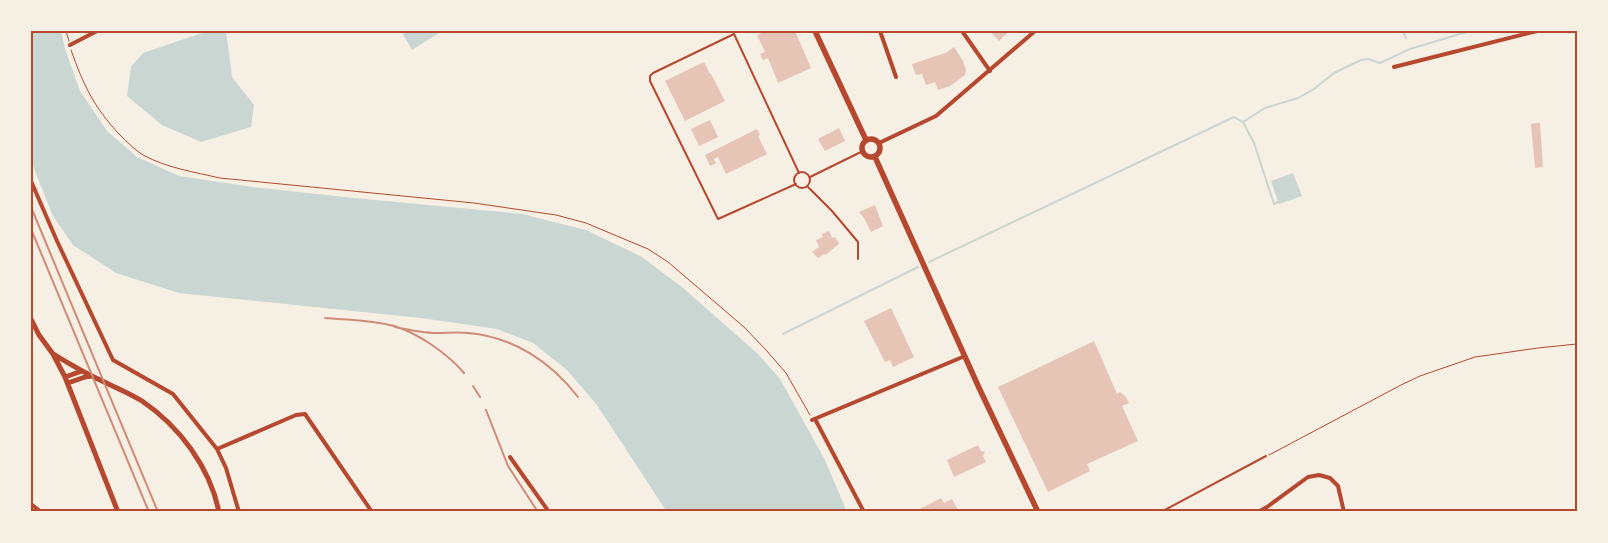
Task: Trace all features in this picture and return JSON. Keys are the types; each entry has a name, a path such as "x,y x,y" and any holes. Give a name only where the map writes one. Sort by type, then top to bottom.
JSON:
{"main road":[{"path":"815,31 866,140"},
{"path":"872,139 879,143 880,152 875,157 868,157 862,151 866,140 872,139"},
{"path":"875,157 1038,512"},
{"path":"31,319 39,335 53,354 66,380 118,512"},
{"path":"53,354 84,374 92,376 141,400 172,426 200,463 216,497 219,512"},
{"path":"66,380 84,374"}],"street":[{"path":"70,45 97,31"},
{"path":"880,31 896,78"},
{"path":"962,31 990,71"},
{"path":"879,143 932,119 1035,31"},
{"path":"1394,67 1537,31"},
{"path":"31,181 57,241 114,360 173,394 217,449 226,468 239,512"},
{"path":"864,512 814,420 965,356"},
{"path":"217,449 296,415 305,414 372,512"},
{"path":"510,457 549,512"},
{"path":"1258,512 1308,477 1319,474 1330,478 1338,486 1344,512"},
{"path":"31,504 41,512"}],"lane":[{"path":"796,184 718,219 650,81 650,76 734,34 799,173"},
{"path":"810,177 862,151"},
{"path":"799,173 804,172 810,177"},
{"path":"796,184 796,176 799,173"},
{"path":"807,186 810,182 810,177"},
{"path":"796,184 800,187 807,186"},
{"path":"807,186 832,210 858,242 858,260"},
{"path":"1161,512 1266,456"}],"path":[{"path":"66,31 85,87 97,108 125,140 142,154 179,169 220,178 474,203 556,215 586,223 648,250 676,269 744,327 786,373 814,420"},
{"path":"1266,456 1407,382 1447,366 1475,357 1577,344"}],"shaded area":[{"path":"31,31 61,31 65,49 80,91 107,131 137,157 179,176 252,187 522,214 586,230 642,257 682,287 758,354 780,379 824,458 847,512 667,512 597,405 567,370 533,343 497,329 421,318 179,293 116,273 73,245 53,216 31,161"},
{"path":"208,31 226,31 232,77 254,105 251,127 201,142 162,125 127,96 131,67 143,53"},
{"path":"401,31 442,31 412,50"},
{"path":"1293,173 1302,196 1279,204 1271,181"}],"building":[{"path":"766,31 795,31 811,68 778,83 768,58 763,60 760,54 765,52 757,35"},
{"path":"990,31 1009,31 999,41"},
{"path":"954,47 963,61 966,70 965,75 950,86 938,90 935,82 926,85 922,74 916,75 912,64 948,52"},
{"path":"704,62 725,101 685,121 665,81"},
{"path":"710,120 718,137 699,146 691,129"},
{"path":"1540,123 1543,167 1535,168 1531,124"},
{"path":"839,128 845,141 825,151 818,139"},
{"path":"757,129 760,135 758,136 767,154 726,174 718,157 714,159 716,163 710,166 705,155"},
{"path":"875,205 883,226 871,232 859,212"},
{"path":"829,231 832,238 835,237 839,244 818,258 812,252 819,247 816,240 823,237 822,234"},
{"path":"891,308 914,357 893,367 890,360 885,362 864,321"},
{"path":"1094,341 1117,394 1120,392 1129,403 1122,406 1138,441 1087,464 1090,471 1048,492 998,387"},
{"path":"978,445 981,451 985,452 983,456 986,462 954,477 947,460"},
{"path":"941,498 944,503 952,499 959,512 918,512 918,510"}],"waterway":[{"path":"1403,31 1406,38"},
{"path":"929,262 1234,117 1243,122 1265,108 1298,98 1314,89 1334,73 1361,60 1368,59 1380,63 1410,49 1470,31"},
{"path":"1243,122 1254,143 1274,204 1278,202"},
{"path":"783,334 918,267"}],"railway":[{"path":"31,207 158,512"},
{"path":"31,229 149,512"},
{"path":"325,318 377,322 403,329 432,345 464,373"},
{"path":"395,327 437,333 485,335 501,340 530,353 543,362 578,397"},
{"path":"473,386 480,397"},
{"path":"486,410 508,466 538,512"}]}
